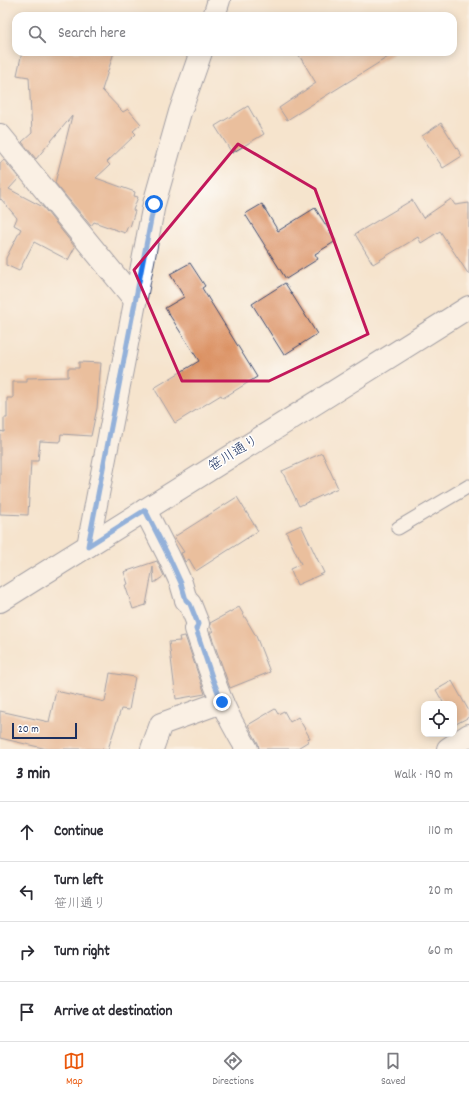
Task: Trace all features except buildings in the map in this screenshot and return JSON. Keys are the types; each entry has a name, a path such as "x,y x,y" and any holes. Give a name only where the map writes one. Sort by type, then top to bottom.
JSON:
{"street":[{"path":"215,12 219,0"},
{"path":"88,546 154,204 180,112 200,56"},
{"path":"0,135 135,300"},
{"name":"笹川通り","path":"0,601 469,307"},
{"path":"145,510 181,583 186,600 190,604 198,624 196,629 222,702 247,749"},
{"path":"152,749 161,724 222,702"},
{"path":"448,749 469,735"}],"lane":[{"path":"398,528 469,486"}],"highlighted area":[{"path":"238,144 315,189 368,334 269,381 182,381 134,270"}],"route":[{"path":"154,204 88,546 145,510 181,583 186,600 190,604 198,624 196,629 222,702"}]}
